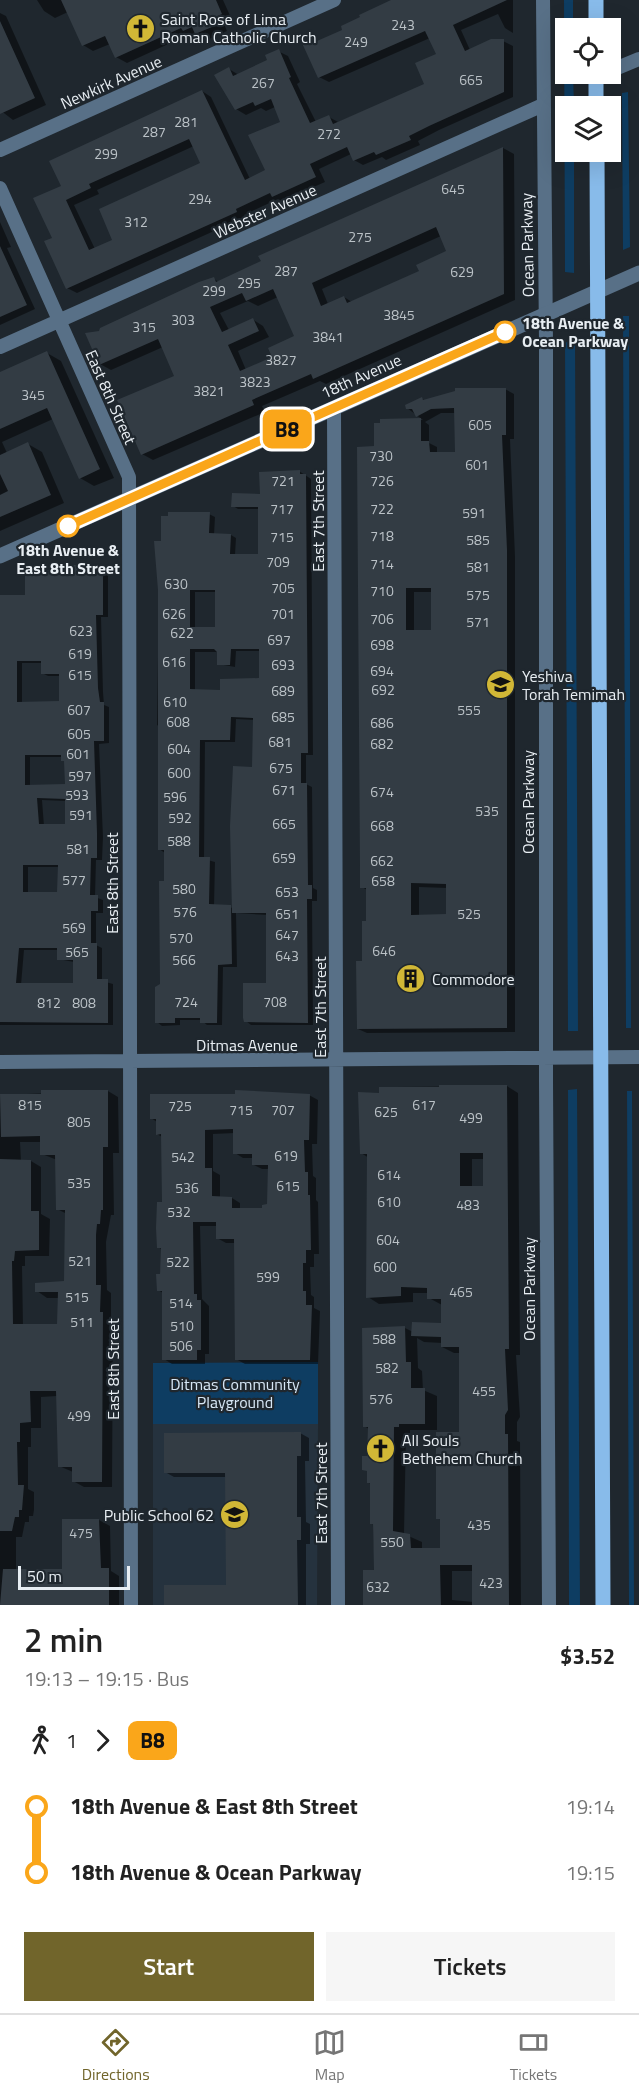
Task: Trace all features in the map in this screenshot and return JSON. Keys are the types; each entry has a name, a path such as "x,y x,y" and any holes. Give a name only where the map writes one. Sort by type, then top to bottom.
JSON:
{"main road":[{"path":"596,0 596,18"},
{"path":"597,162 603,1605"}],"street":[{"name":"Newkirk Avenue","path":"0,150 334,0"},
{"name":"Ocean Parkway","path":"543,0 546,314 549,1605"},
{"path":"621,66 639,59"},
{"name":"Webster Avenue","path":"0,347 543,105"},
{"name":"East 8th Street","path":"0,188 129,477 130,1605"},
{"name":"18th Avenue","path":"0,556 639,273"},
{"name":"East 7th Street","path":"334,408 338,1605"},
{"name":"Ditmas Avenue","path":"0,1062 639,1057"}],"shaded area":[{"name":"Public School 62","path":"153,1424 318,1424 317,1605 153,1605"}],"green space":[{"path":"564,0 573,0 573,18 564,18"},
{"path":"564,84 573,84 574,96 564,96"},
{"path":"628,92 630,247 623,250 622,93"},
{"path":"565,162 574,162 574,273 565,272"},
{"path":"623,316 629,316 631,1028 626,1028"},
{"path":"575,338 578,1031 568,1031 565,343"},
{"path":"577,1089 580,1605 569,1605 568,1090"},
{"path":"627,1091 632,1091 634,1605 629,1605"},
{"name":"Ditmas Community Playground","path":"318,1362 318,1424 153,1424 153,1363"}],"building":[{"path":"61,0 216,0 222,14 214,18 217,25 195,34 192,27 183,31 181,28 115,58 105,36 82,46"},
{"path":"391,0 507,0 453,25 465,51 491,39 504,39 504,92 429,126 409,136 411,140 376,155 374,152 353,161 347,147 310,164 316,177 272,197 270,193 236,209 237,212 66,289 44,241 52,238 33,198 61,186 49,161 202,90 245,180 265,170 248,135 280,122 271,99 255,106 253,102 235,110 214,75 229,67 233,76 267,60 265,55 279,49 291,77 289,78 310,123 329,115 333,124 424,84 415,63 436,54 425,31 318,78 302,43 315,37 317,41 342,30 341,26 360,17 359,15","holes":["189,139 200,163 99,209 112,240 89,250 66,200 91,188 89,184"]},
{"path":"0,21 35,98 0,114"},
{"path":"503,147 504,294 313,379 311,374 252,400 254,405 141,455 117,400 174,376 158,339 99,365 85,333 99,331 100,328 199,282 214,277 216,282 261,261 258,256","holes":["436,227 446,251 416,265 419,271 347,303 344,296 321,306 312,283","273,289 294,336 268,348 272,357 240,371 228,345 259,331 253,318 222,332 210,307 242,293 246,301"]},
{"path":"0,246 27,305 0,317"},
{"path":"47,351 100,469 79,479 47,408 0,429 0,372"},
{"path":"455,388 506,388 506,435 502,435 507,550 507,1028 357,1029 356,961 362,961 362,921 366,921 366,888 360,888 357,447 374,446 374,423 380,423 380,419 421,418 421,441 429,441 430,452 455,452 454,408 431,409 416,417 412,409 406,409 405,405 422,397 423,400 455,391","holes":["406,588 431,588 431,630 406,630","411,883 446,884 446,914 411,915"]},
{"path":"28,442 51,495 0,517 0,495 8,491 0,474 0,455"},
{"path":"300,470 300,474 306,474 308,753 301,753 301,783 307,783 308,885 312,885 312,899 307,899 308,1023 244,1022 243,983 266,983 266,913 232,913 230,826 233,766 252,767 253,718 231,717 230,740 200,740 199,857 210,857 209,904 231,905 232,964 218,965 217,1023 200,1023 200,1018 175,1018 175,1023 155,1023 155,987 160,984 159,881 164,881 164,850 158,850 158,590 154,541 161,541 161,516 168,516 168,512 210,512 209,533 231,534 230,554 258,554 258,507 231,507 232,493 260,494 259,472","holes":["190,590 215,590 215,627 190,627","190,649 214,649 217,652 217,665 230,665 231,649 259,649 259,678 220,679 220,690 190,689"]},
{"path":"55,565 103,565 103,615 96,615 98,688 100,702 104,702 104,741 94,741 97,858 91,858 90,895 98,895 98,911 91,911 91,943 97,943 97,979 108,979 108,1023 0,1022 0,595 25,595 25,574 38,574 38,570 55,570","holes":["17,661 41,661 41,674 59,674 59,701 17,702","25,755 61,755 61,761 64,761 65,784 25,785","37,798 65,799 65,824 39,824","23,865 58,865 57,892 23,892","19,948 57,948 57,960 73,960 73,983 16,983"]},
{"path":"439,1085 507,1085 509,1349 505,1349 508,1410 505,1415 505,1434 508,1434 509,1605 472,1605 472,1565 440,1565 441,1605 363,1605 363,1570 374,1570 373,1524 370,1524 370,1483 367,1483 367,1471 362,1470 362,1456 367,1456 368,1427 363,1427 362,1328 405,1326 406,1362 411,1362 411,1388 425,1388 425,1424 399,1424 399,1427 394,1427 393,1531 410,1534 411,1548 440,1548 440,1519 436,1519 436,1432 459,1432 459,1347 441,1347 441,1337 411,1336 412,1322 441,1323 441,1299 427,1299 427,1288 401,1287 401,1296 366,1298 367,1154 360,1154 358,1092 379,1093 379,1087 439,1087","holes":["460,1153 483,1153 483,1186 460,1186"]},
{"path":"41,1090 108,1090 108,1147 103,1147 103,1210 101,1210 100,1224 97,1224 96,1235 96,1285 101,1285 100,1312 103,1312 102,1482 72,1482 72,1467 58,1467 56,1391 30,1391 31,1422 20,1423 20,1442 17,1442 18,1485 24,1485 22,1510 19,1510 19,1517 15,1517 12,1531 0,1531 0,1159 31,1160 31,1211 39,1211 39,1250 15,1251 14,1261 12,1261 13,1324 57,1324 58,1292 35,1292 35,1283 64,1281 65,1210 56,1210 55,1155 40,1155 40,1136 1,1137 0,1094 41,1094"},
{"path":"235,1090 310,1094 309,1140 304,1140 305,1172 308,1172 308,1195 310,1195 311,1250 306,1250 306,1263 303,1263 303,1291 306,1291 306,1305 312,1305 310,1360 235,1360 234,1239 216,1239 216,1222 193,1222 194,1294 197,1294 197,1300 201,1300 201,1350 197,1350 197,1360 162,1360 162,1291 157,1291 156,1274 160,1274 161,1248 157,1248 156,1228 157,1202 162,1202 161,1134 156,1135 156,1119 150,1119 150,1094 235,1094","holes":["233,1129 233,1154 252,1154 252,1165 268,1165 267,1204 262,1205 262,1208 232,1208 232,1197 212,1196 212,1168 205,1168 205,1130"]},
{"path":"301,1432 301,1456 297,1456 297,1517 301,1517 301,1540 297,1540 298,1605 164,1605 164,1585 226,1585 225,1473 164,1473 164,1433"},
{"path":"62,1519 99,1519 101,1568 109,1568 109,1605 0,1605 3,1569 62,1569"}],"bus line":[{"name":"B8","path":"68,526 505,332"}],"place":[{"name":"Saint Rose of Lima Roman Catholic Church","path":"140,28"},
{"name":"18th Avenue & Ocean Parkway","path":"505,332"},
{"name":"18th Avenue & East 8th Street","path":"68,526"},
{"name":"Yeshiva Torah Temimah","path":"501,685"},
{"name":"Commodore","path":"411,979"},
{"name":"All Souls Bethehem Church","path":"381,1449"},
{"name":"Public School 62","path":"235,1515"}]}
